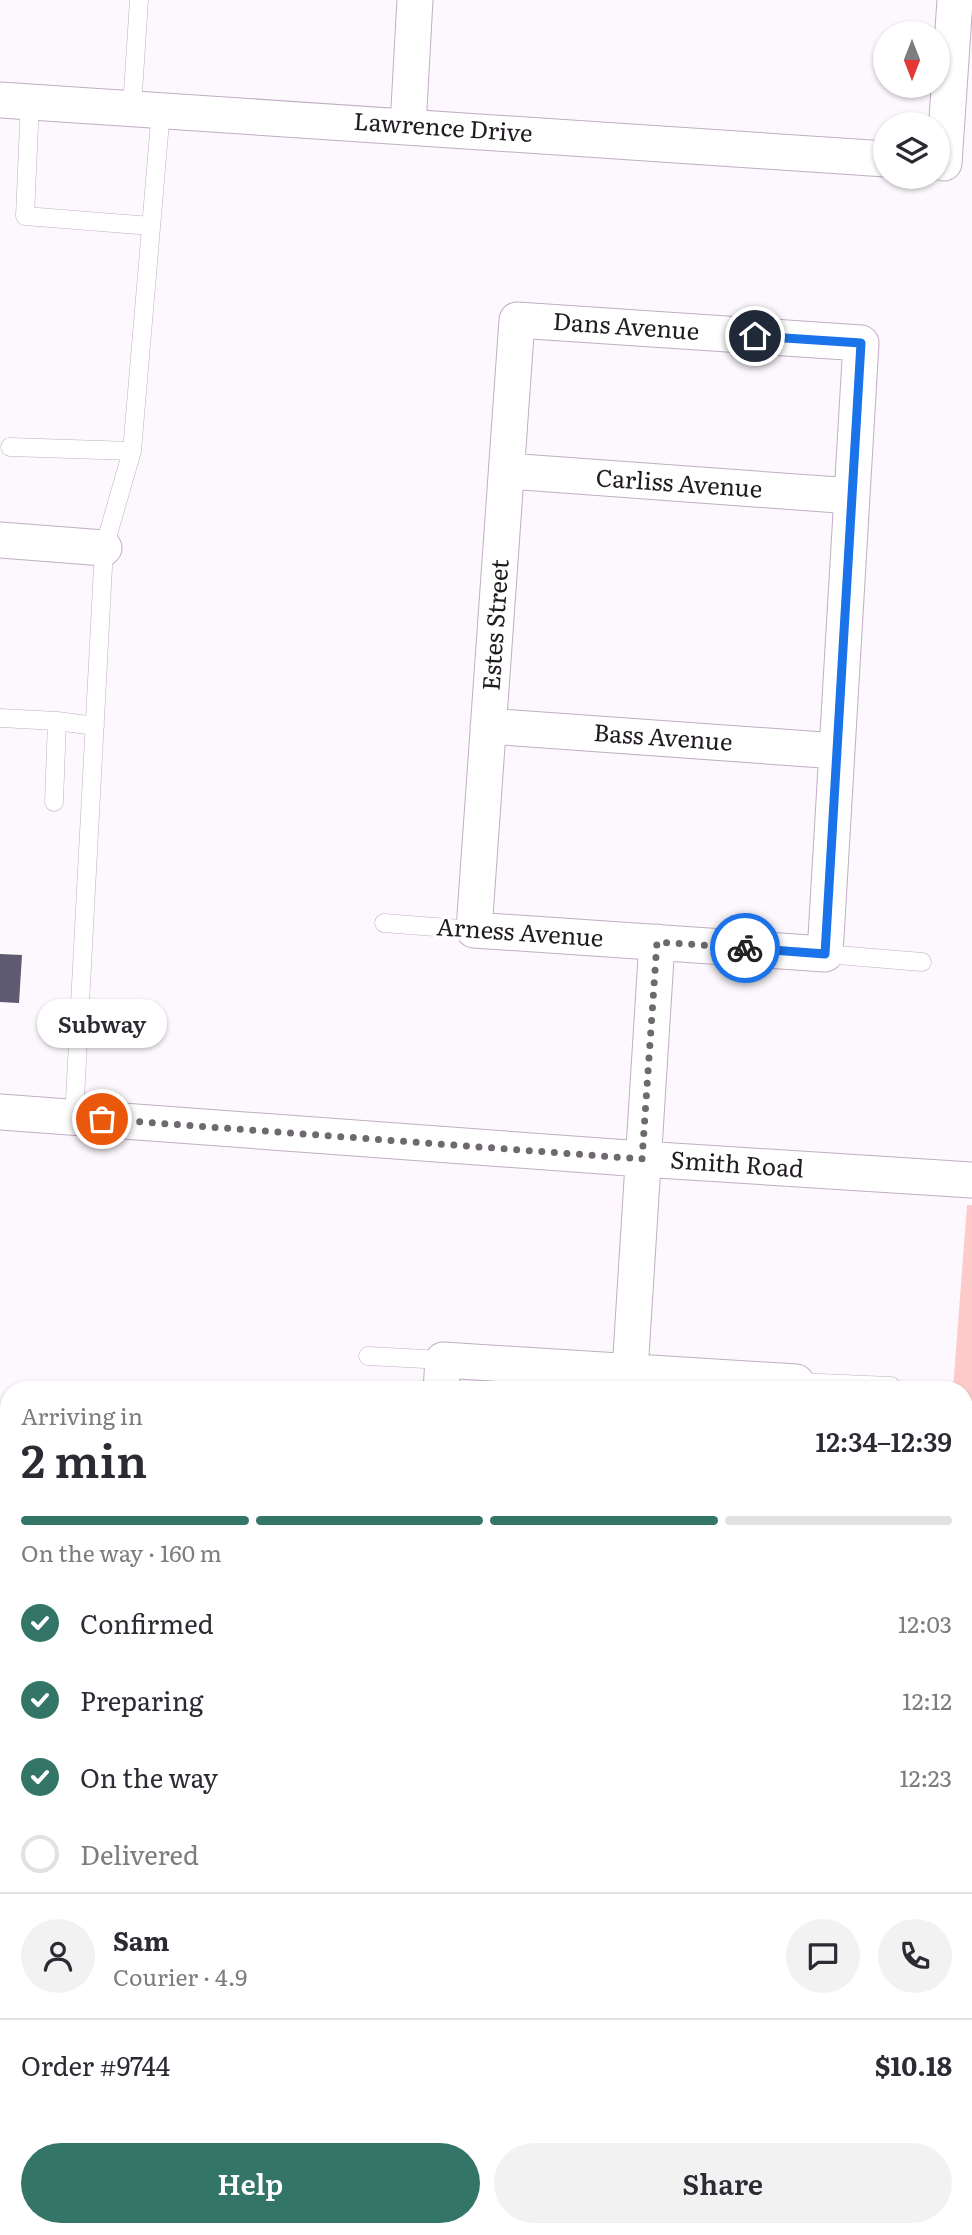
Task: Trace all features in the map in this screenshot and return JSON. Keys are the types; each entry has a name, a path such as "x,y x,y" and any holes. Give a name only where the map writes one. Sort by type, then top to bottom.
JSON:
{"street":[{"path":"408,126 415,0"},
{"path":"951,164 955,0"},
{"name":"Lawrence Drive","path":"15,101 873,158"},
{"name":"Dans Avenue","path":"517,320 861,343 852,496"},
{"name":"Estes Street","path":"474,930 517,320"},
{"name":"Carliss Avenue","path":"507,471 852,496"},
{"path":"825,954 852,496"},
{"path":"0,540 104,548"},
{"name":"Bass Avenue","path":"488,726 837,751"},
{"name":"Arness Avenue","path":"474,930 825,954"},
{"path":"630,1371 657,942"},
{"name":"Smith Road","path":"0,1112 972,1180"},
{"path":"442,1375 630,1371 749,1381"}],"lane":[{"path":"74,1118 104,548 132,452 151,226 139,0"},
{"path":"15,101 25,216 151,226"},
{"path":"10,447 132,452"},
{"path":"0,718 94,726"},
{"path":"54,802 57,721"},
{"name":"Arness Avenue","path":"384,923 474,930"},
{"name":"Arness Avenue","path":"825,954 922,962"},
{"path":"368,1356 442,1375"}],"shaded area":[{"path":"967,1205 972,1205 972,1381 954,1381"}],"building":[{"path":"0,954 22,955 19,1003 0,1002"}],"way so far":[{"path":"102,1119 642,1159 657,942 745,948"}],"place":[{"name":"Subway","path":"102,1119"}],"route":[{"path":"745,948 825,954 861,343 755,336"}]}
